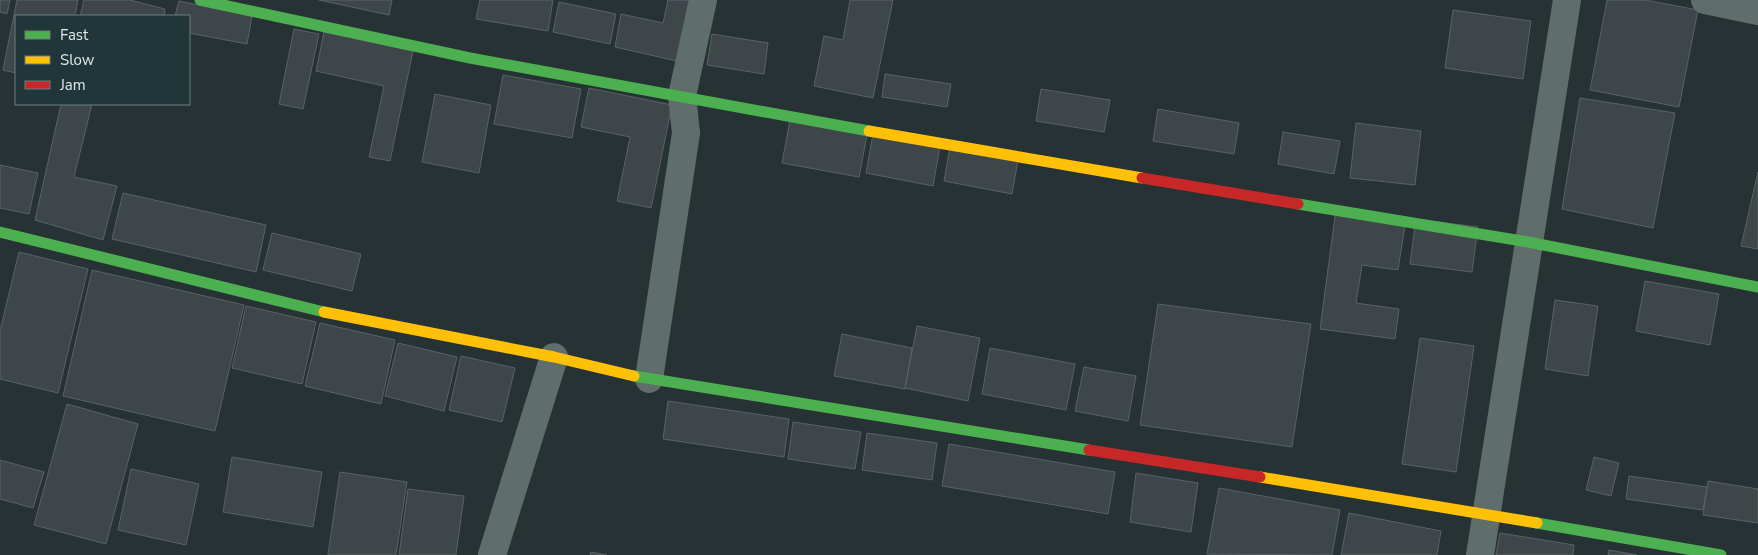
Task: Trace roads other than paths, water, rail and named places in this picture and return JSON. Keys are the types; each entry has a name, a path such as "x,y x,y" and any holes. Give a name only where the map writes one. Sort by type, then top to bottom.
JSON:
{"street":[{"path":"200,0 470,58 980,151 1528,242 1758,287"},
{"path":"649,379 686,133 682,96 703,0"},
{"path":"1480,555 1488,514 1528,242 1567,0"},
{"path":"1705,0 1758,11"},
{"path":"0,232 342,316 554,357 649,379 1488,514 1721,555"},
{"path":"492,555 554,357"}]}
